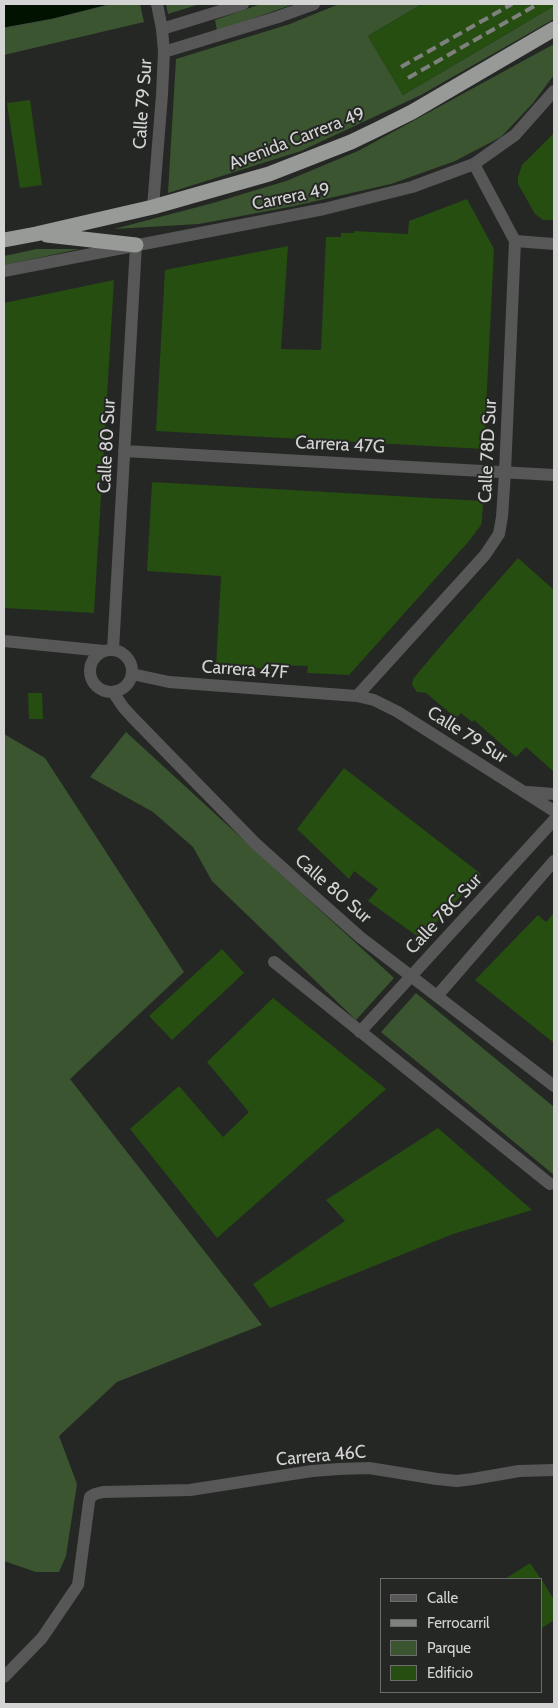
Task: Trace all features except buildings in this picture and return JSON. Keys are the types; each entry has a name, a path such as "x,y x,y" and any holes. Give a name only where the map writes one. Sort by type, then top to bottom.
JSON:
{"highway":[{"name":"Avenida Carrera 49","path":"4,240 153,207 269,174 351,142 412,112 554,30"},
{"path":"36,234 136,244"}],"street":[{"name":"Calle 79 Sur","path":"153,207 164,52 157,4"},
{"path":"162,29 243,4"},
{"path":"164,52 314,4"},
{"path":"208,15 208,28 214,37"},
{"name":"Carrera 49","path":"4,271 358,202 412,187 474,164 515,135 554,91"},
{"path":"474,164 515,241 554,244"},
{"name":"Calle 78D Sur","path":"357,696 493,545 499,534 505,472 515,241"},
{"name":"Calle 80 Sur","path":"109,651 124,451 136,244"},
{"name":"Carrera 47G","path":"124,451 554,475"},
{"path":"4,641 120,652 130,661 132,674 125,686 113,692 100,689 92,679 90,672 93,660 109,651"},
{"name":"Carrera 47F","path":"132,674 169,682 357,696"},
{"name":"Calle 80 Sur","path":"113,692 123,707 255,843 360,937 554,1086"},
{"name":"Calle 79 Sur","path":"357,696 374,700 398,712 554,811"},
{"path":"524,792 554,794"},
{"name":"Calle 78C Sur","path":"360,1032 554,820"},
{"path":"437,996 554,862"},
{"path":"274,962 550,1184"},
{"name":"Carrera 46C","path":"4,1677 42,1638 78,1585 90,1497 103,1492 190,1490 312,1471 339,1469 369,1468 437,1479 457,1480 519,1471 554,1470"}],"green space":[{"path":"112,4 140,4 144,22 4,55 4,28 53,19"},
{"path":"166,4 200,4 168,14"},
{"path":"261,4 294,4 217,31 215,20"},
{"path":"339,4 422,4 368,36 403,95 554,6 554,19 421,95 301,151 168,193 176,59 290,24"},
{"path":"554,44 554,75 533,103 501,137 455,161 391,184 294,206 199,224 114,229 213,203 286,181 358,151"},
{"path":"37,249 80,249 4,265 4,256"},
{"path":"126,732 394,978 356,1020 212,881 193,847 153,812 90,777"},
{"path":"4,734 45,758 184,972 70,1079 262,1325 117,1382 59,1436 77,1484 66,1556 59,1572 36,1572 4,1561"},
{"path":"416,993 554,1107 554,1175 381,1032"}],"shaded area":[{"path":"4,4 112,4 53,19 4,28"}],"railway":[{"path":"401,67 512,4"},
{"path":"408,78 538,4"}]}
